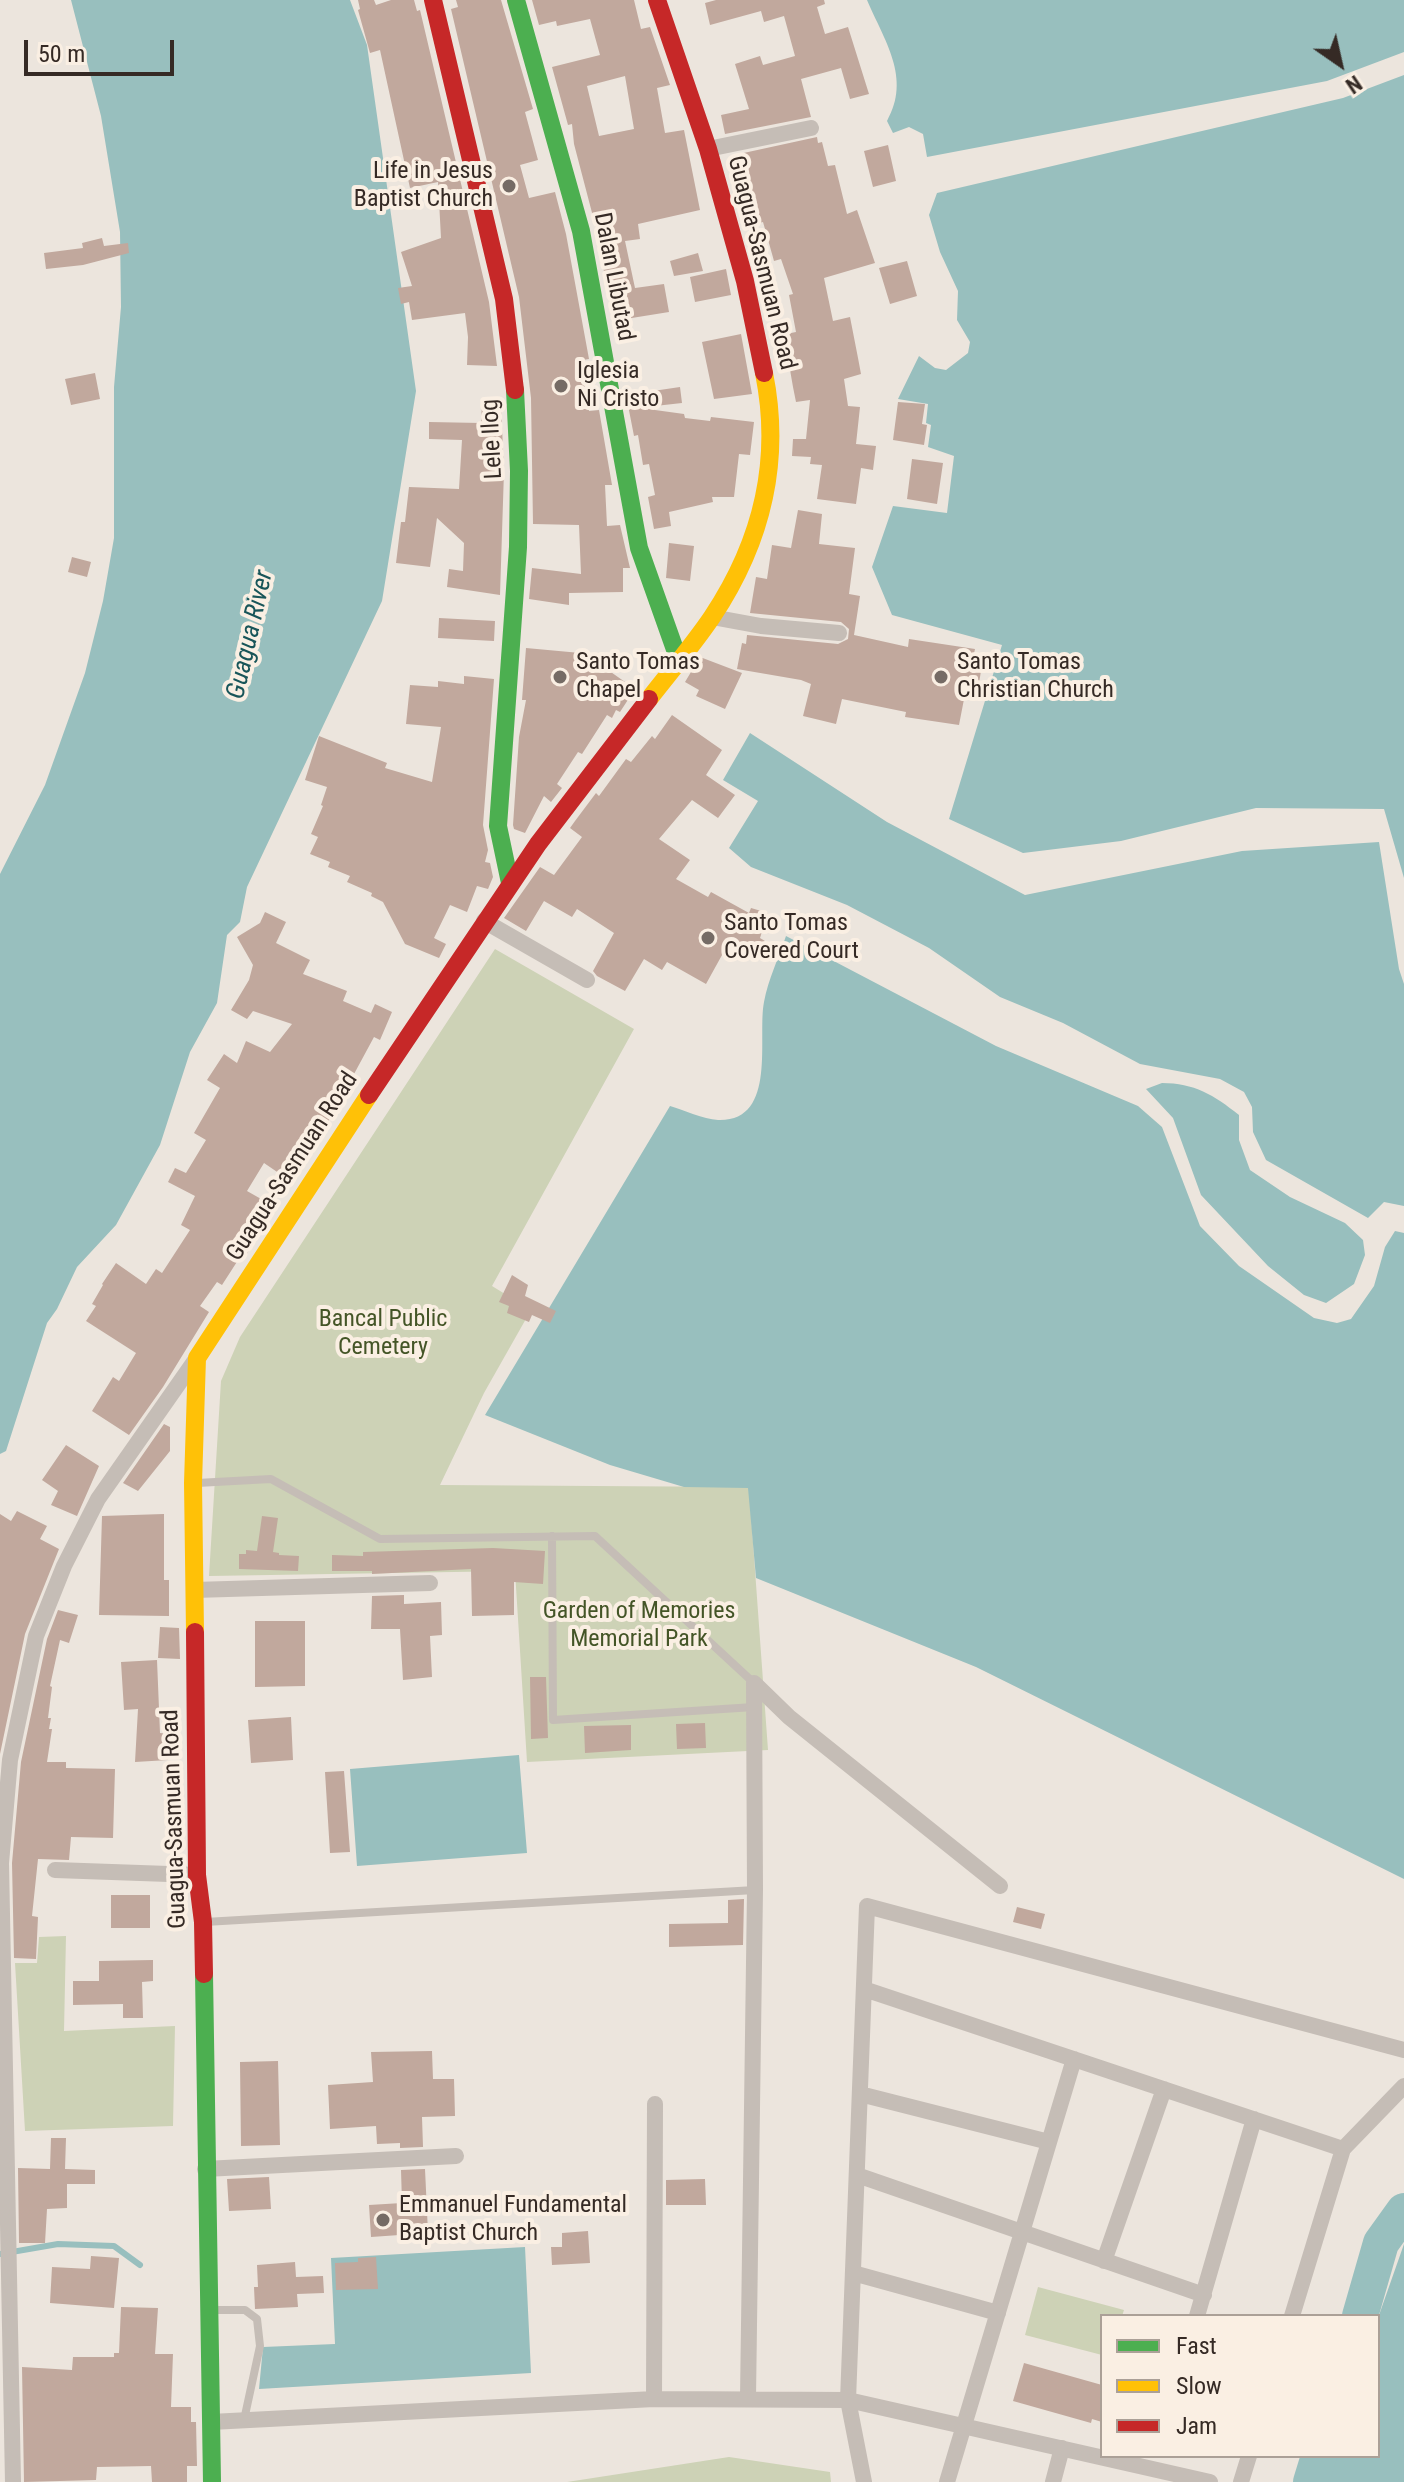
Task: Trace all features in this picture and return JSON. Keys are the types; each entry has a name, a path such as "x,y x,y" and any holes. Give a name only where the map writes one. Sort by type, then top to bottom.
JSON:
{"main road":[{"name":"Lele Ilog","path":"433,0 504,299 516,399 518,547 498,826 510,883"},
{"name":"Dalan Libutad","path":"516,0 581,231 639,548 678,658"},
{"name":"Guagua-Sasmuan Road","path":"212,2482 203,1922 197,1875 193,1483 197,1358 510,883 712,617 744,561 760,517 772,456 767,388 745,281 708,149 657,0"}],"street":[{"path":"708,149 811,128"},
{"path":"712,617 761,626 839,633"},
{"path":"484,921 587,980"},
{"path":"13,2482 1,1863 10,1760 36,1636 64,1566 98,1499 197,1358"},
{"path":"194,1590 430,1583"},
{"path":"748,2398 755,1890 754,1683"},
{"path":"754,1683 789,1717 1000,1886"},
{"path":"55,1870 197,1875"},
{"path":"864,2482 848,2400 867,1906 1404,2050"},
{"path":"864,1989 1343,2149"},
{"path":"947,2482 1074,2059"},
{"path":"1293,2314 1343,2149 1404,2086"},
{"path":"1104,2261 1164,2089"},
{"path":"860,2094 1049,2142"},
{"path":"654,2399 655,2104"},
{"path":"1198,2314 1254,2119"},
{"path":"205,2169 456,2156"},
{"path":"857,2175 1204,2295"},
{"path":"853,2273 998,2313"},
{"path":"211,2422 654,2399 848,2400 1100,2457"},
{"path":"1053,2482 1062,2448"},
{"path":"1104,2458 1210,2482"},
{"path":"1241,2482 1248,2458"}],"lane":[{"path":"193,1483 271,1479 380,1539 595,1536 608,1544 754,1683"},
{"path":"552,1536 553,1720 754,1707"},
{"path":"203,1922 755,1890"},
{"path":"209,2311 245,2310 257,2319 260,2346 244,2421"}],"green space":[{"path":"495,949 634,1029 492,1286 531,1310 484,1393 440,1485 749,1487 768,1750 527,1762 515,1571 209,1576 221,1381 240,1337"},
{"path":"66,1936 64,2031 175,2026 173,2126 25,2131 15,1963 37,1963 39,1937"},
{"path":"1038,2287 1124,2310 1123,2314 1100,2314 1100,2354 1025,2335"},
{"path":"729,2457 830,2472 831,2482 567,2482"}],"water":[{"name":"Guagua River","path":"71,0 350,0 367,45 416,391 382,601 247,887 240,922 227,935 217,1003 190,1052 160,1145 116,1225 77,1267 47,1323 6,1451 0,1454 0,874 45,785 85,673 103,601 114,538 114,387 121,307 120,232 101,116"},
{"path":"867,0 1404,0 1404,52 1327,81 927,157 923,134 909,127 893,133 887,121 897,90 896,74 893,59"},
{"path":"1404,75 1404,878 1384,809 1256,808 1121,841 1023,853 949,819 1002,645 892,615 872,567 893,506 947,513 954,456 928,447 931,425 926,423 928,404 898,399 919,356 935,368 946,370 968,353 970,342 957,320 958,291 940,252 929,215 937,193 1343,98"},
{"path":"750,733 887,822 1025,895 1242,851 1379,842 1404,984 1404,1206 1384,1202 1368,1218 1266,1160 1253,1132 1252,1107 1244,1092 1220,1079 1140,1064 1063,1023 1000,997 929,948 847,905 751,867 729,848 758,801 723,780"},
{"path":"786,936 996,1046 1138,1106 1162,1127 1200,1226 1239,1266 1314,1318 1337,1323 1351,1319 1374,1286 1385,1247 1395,1231 1404,1233 1404,1879 976,1667 756,1578 748,1488 684,1487 610,1465 485,1415 670,1106 718,1120 737,1117 750,1107 761,1075 764,1002"},
{"path":"1162,1083 1184,1085 1203,1092 1239,1115 1239,1140 1250,1170 1290,1197 1345,1223 1363,1240 1365,1255 1354,1284 1326,1303 1304,1295 1268,1266 1201,1195 1173,1118 1146,1089"},
{"path":"519,1755 527,1853 357,1866 350,1769"},
{"path":"1404,2244 1404,2482 1324,2482 1331,2458 1380,2458 1379,2314"},
{"path":"525,2247 531,2373 259,2389 263,2347 335,2344 331,2258"}],"building":[{"path":"358,0 374,0 376,5 391,0 414,0 417,11 420,10 489,302 497,366 467,365 465,313 412,320 409,302 401,304 398,288 412,286 401,252 441,238 438,182 410,188 380,50 370,53"},
{"path":"456,0 501,0 533,109 525,112 538,160 520,165 529,198 555,192 589,359 583,360 589,411 599,410 612,485 605,485 607,526 620,525 630,568 623,568 623,592 569,593 569,605 529,599 532,568 581,574 579,525 533,524 531,398 519,297 451,9 458,7"},
{"path":"532,0 634,0 641,29 650,27 670,85 657,88 665,133 684,130 700,210 638,224 640,239 625,241 635,288 664,284 669,312 613,321 572,124 568,125 552,67 600,55 590,19 557,26 556,21 539,25","holes":["625,76 634,129 599,136 587,86"]},
{"path":"716,0 824,0 825,4 817,7 825,34 848,27 869,94 850,99 841,68 801,79 811,117 725,134 721,115 749,109 735,64 760,56 763,65 795,56 784,16 764,22 761,11 710,25 705,3"},
{"path":"817,137 818,143 822,142 828,166 835,165 847,214 857,210 875,263 824,278 833,321 850,317 858,358 861,374 844,379 848,406 860,407 856,444 876,446 873,470 861,468 856,504 817,499 822,465 810,464 811,457 792,456 793,439 806,439 810,400 796,402 789,364 793,363 786,334 796,332 789,295 793,294 781,259 774,261 763,222 755,224 739,154"},
{"path":"888,145 896,181 873,187 864,151"},
{"path":"102,238 104,246 128,243 129,253 83,265 46,269 44,253 83,248 82,243"},
{"path":"698,253 703,271 674,276 670,261"},
{"path":"907,261 917,296 890,304 879,268"},
{"path":"726,269 731,295 695,302 690,277"},
{"path":"741,334 752,394 714,399 702,342"},
{"path":"95,373 100,399 71,405 65,379"},
{"path":"680,387 682,403 655,406 655,410 684,414 685,418 710,421 711,417 754,422 750,455 739,454 734,497 712,497 713,502 669,512 671,526 654,529 648,497 655,495 649,464 643,465 626,395"},
{"path":"898,402 925,404 922,424 927,425 924,445 893,440"},
{"path":"482,404 501,405 504,471 500,595 447,587 449,569 463,571 464,543 437,518 430,567 396,563 409,487 459,489 462,440 429,439 429,422 481,423"},
{"path":"912,459 943,463 937,504 907,499"},
{"path":"798,510 822,514 819,544 855,548 849,594 860,596 854,635 908,647 909,639 975,649 972,663 982,665 977,695 965,694 959,725 905,717 906,712 842,699 836,724 803,716 811,684 737,669 742,643 746,644 747,635 838,644 848,639 849,629 841,622 750,613 756,577 767,579 772,545 791,548"},
{"path":"669,543 694,546 690,581 666,578"},
{"path":"72,557 91,562 87,577 68,572"},
{"path":"439,618 495,621 494,641 438,638"},
{"path":"526,648 602,655 598,663 635,689 620,712 616,710 612,718 607,715 582,754 578,752 557,784 562,788 551,802 544,796 525,833 514,829 513,825 519,737 526,700 522,700"},
{"path":"700,657 742,673 725,709 696,696 699,690 685,682"},
{"path":"464,676 494,679 483,825 488,850 485,862 490,863 493,877 488,889 477,886 467,912 450,905 434,938 446,944 439,958 405,944 383,902 371,896 372,893 347,882 350,876 328,867 330,862 310,854 318,837 311,834 327,787 305,780 319,736 387,763 385,768 432,782 441,727 406,724 410,685 438,687 438,681 464,684"},
{"path":"672,715 722,750 706,775 735,795 718,818 692,800 659,839 690,860 676,879 708,897 711,892 749,913 751,908 768,913 760,938 765,941 755,961 727,946 706,984 667,962 662,970 644,959 625,991 593,971 614,933 577,909 572,917 544,901 526,931 504,918 540,867 554,875 582,837 570,828 575,821 596,793 599,796 626,759 631,762 652,736 655,739"},
{"path":"265,912 286,922 276,943 310,960 303,974 347,991 343,1001 371,1013 375,1004 392,1012 380,1040 374,1037 319,1137 313,1134 286,1178 264,1163 247,1191 277,1208 267,1224 263,1222 246,1256 242,1254 222,1285 217,1282 200,1306 209,1312 129,1435 92,1411 113,1377 119,1381 136,1353 86,1321 96,1306 92,1304 102,1284 116,1263 146,1284 156,1269 162,1273 190,1230 181,1225 195,1196 168,1182 175,1168 186,1173 206,1140 194,1133 220,1088 207,1080 224,1054 237,1063 246,1041 270,1052 292,1024 253,1011 247,1019 231,1010 249,980 253,965 237,937 260,923"},
{"path":"512,1275 528,1285 525,1296 556,1311 550,1323 532,1315 529,1322 507,1313 509,1306 499,1302"},
{"path":"164,1424 170,1427 170,1451 138,1491 123,1483"},
{"path":"66,1445 99,1466 77,1516 51,1505 58,1491 42,1480"},
{"path":"17,1511 47,1526 40,1539 59,1549 25,1634 0,1754 0,1514 11,1521"},
{"path":"164,1514 164,1580 169,1580 169,1616 99,1615 102,1516"},
{"path":"262,1516 278,1518 273,1552 299,1556 298,1571 239,1569 239,1554 246,1554 246,1550 257,1551"},
{"path":"493,1548 545,1551 543,1584 514,1582 514,1615 472,1616 471,1569 372,1574 372,1571 332,1571 332,1555"},
{"path":"404,1595 404,1604 441,1602 442,1635 430,1636 432,1677 403,1680 400,1629 371,1629 372,1596"},
{"path":"58,1610 78,1615 69,1643 60,1640 50,1686 48,1718 51,1718 49,1729 52,1729 47,1762 66,1762 66,1768 115,1769 113,1838 71,1837 69,1860 38,1859 32,1916 38,1917 36,1959 14,1958 12,1863 21,1762 47,1639"},
{"path":"255,1621 305,1621 305,1686 255,1687"},
{"path":"160,1627 179,1628 180,1659 158,1658"},
{"path":"157,1660 160,1733 169,1734 168,1760 135,1762 138,1709 124,1710 121,1662"},
{"path":"530,1677 546,1677 548,1738 531,1739"},
{"path":"291,1717 293,1760 251,1763 248,1720"},
{"path":"705,1723 706,1748 677,1749 676,1724"},
{"path":"631,1725 631,1750 585,1753 584,1726"},
{"path":"344,1771 350,1852 330,1853 325,1772"},
{"path":"111,1895 150,1895 150,1928 111,1928"},
{"path":"744,1899 743,1945 669,1947 669,1924 728,1923 728,1900"},
{"path":"1017,1907 1045,1914 1041,1929 1013,1922"},
{"path":"153,1960 153,1981 142,1982 143,2018 123,2018 123,2004 73,2005 73,1981 99,1981 99,1961"},
{"path":"432,2051 433,2079 454,2079 455,2116 422,2117 423,2147 400,2148 400,2143 377,2144 376,2126 330,2129 328,2085 373,2082 371,2052"},
{"path":"278,2061 280,2145 241,2146 240,2062"},
{"path":"51,2138 66,2138 65,2169 95,2170 95,2184 67,2184 67,2208 47,2209 45,2243 19,2243 18,2168 50,2169"},
{"path":"425,2169 428,2233 371,2237 369,2205 402,2203 401,2170"},
{"path":"269,2177 271,2209 229,2211 227,2179"},
{"path":"705,2179 706,2205 666,2205 666,2180"},
{"path":"588,2231 590,2263 552,2265 551,2247 562,2247 562,2233"},
{"path":"91,2256 119,2258 114,2308 50,2303 52,2267 90,2269"},
{"path":"376,2257 378,2289 336,2290 335,2263"},
{"path":"295,2262 296,2277 323,2276 324,2293 297,2294 298,2307 255,2309 257,2265"},
{"path":"121,2307 158,2308 155,2354 173,2354 171,2407 191,2407 191,2422 196,2422 197,2466 187,2466 187,2482 152,2482 151,2466 97,2467 96,2480 24,2482 22,2367 72,2370 73,2357 114,2357 114,2353 119,2353"},
{"path":"1024,2363 1100,2384 1100,2421 1092,2419 1091,2423 1013,2401"}],"waterway":[{"path":"1361,2314 1381,2243 1404,2211"},
{"path":"0,2254 58,2244 114,2246 140,2265"},
{"path":"1311,2482 1318,2458"}],"traffic: fast":[{"path":"516,0 581,231 639,548 678,658"},
{"path":"510,883 498,826 518,547 519,471 515,390"},
{"path":"204,1974 212,2482"}],"traffic: slow":[{"path":"649,699 712,617 744,560 755,530 769,470 769,406 764,373"},
{"path":"195,1632 193,1483 197,1358 369,1095"}],"traffic: jam":[{"path":"433,0 504,299 515,390"},
{"path":"657,0 708,149 745,281 764,373"},
{"path":"369,1095 538,844 649,699"},
{"path":"195,1632 197,1875 203,1922 204,1974"}],"place":[{"name":"Life in Jesus Baptist Church","path":"509,186"},
{"name":"Iglesia Ni Cristo","path":"561,386"},
{"name":"Santo Tomas Chapel","path":"560,677"},
{"name":"Santo Tomas Christian Church","path":"941,677"},
{"name":"Santo Tomas Covered Court","path":"708,938"},
{"name":"Emmanuel Fundamental Baptist Church","path":"383,2220"}],"park label":[{"name":"Bancal Public Cemetery","path":"383,1334"},
{"name":"Garden of Memories Memorial Park","path":"639,1626"}]}
